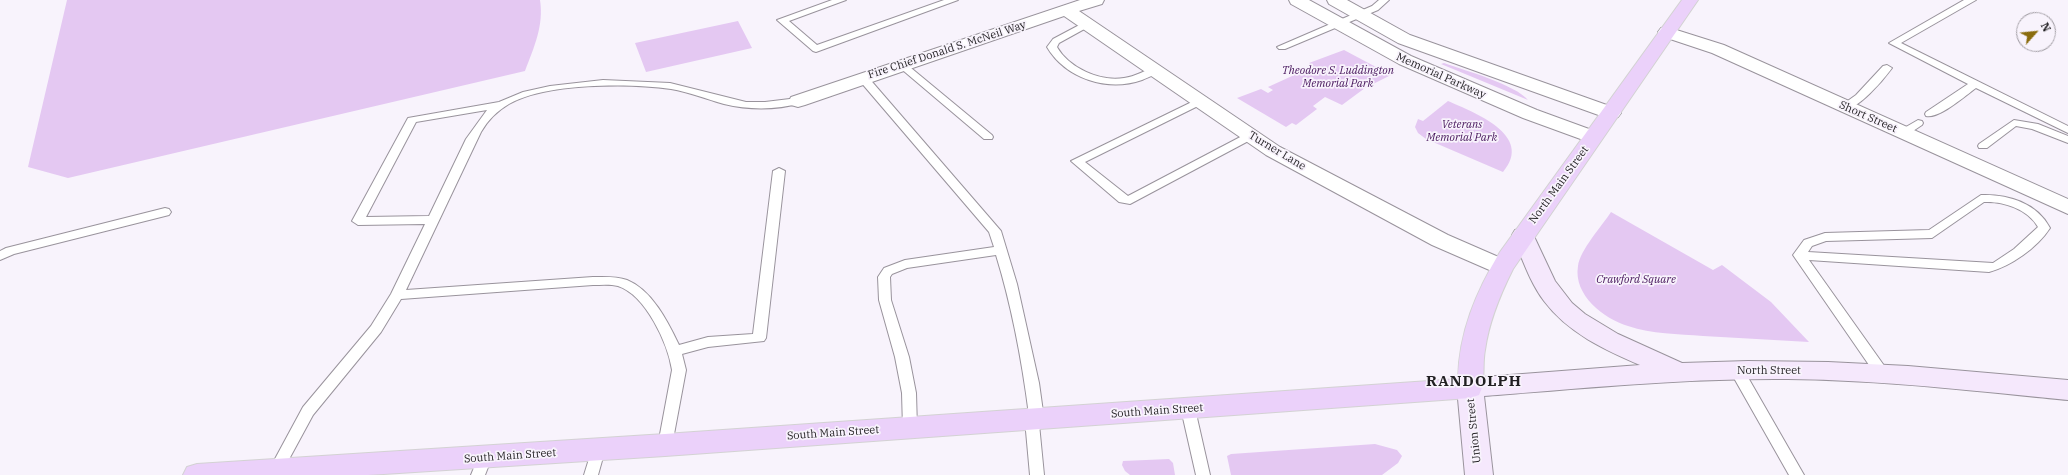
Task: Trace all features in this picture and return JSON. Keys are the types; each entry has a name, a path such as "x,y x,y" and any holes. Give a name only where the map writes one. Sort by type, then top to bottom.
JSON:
{"main road":[{"name":"North Main Street","path":"1470,388 1470,359 1474,335 1486,296 1502,267 1523,235 1690,0"},
{"path":"1523,235 1549,291 1560,305 1574,318 1606,338 1681,373"},
{"name":"North Street","path":"1470,388 1681,373 1737,371 1883,374 2068,390"},
{"name":"South Main Street","path":"197,475 481,466 598,450 1470,388"},
{"name":"Union Street","path":"1470,388 1479,475"}],"street":[{"name":"Fire Chief Donald S. McNeil Way","path":"798,101 1096,0"},
{"name":"Memorial Parkway","path":"1297,0 1405,60 1530,114 1593,137"},
{"name":"Memorial Parkway","path":"1335,0 1404,39 1611,112"},
{"name":"Turner Lane","path":"1066,10 1086,25 1156,70 1250,136 1273,150 1440,240 1502,267"},
{"name":"Short Street","path":"1667,32 1718,49 1846,107 1911,128 2066,203"}],"lane":[{"path":"841,0 782,20 816,48 952,0"},
{"path":"1282,46 1379,6 1384,0"},
{"path":"1971,0 1894,43 2068,130"},
{"path":"1086,25 1056,41 1052,48 1058,57 1068,65 1096,80 1112,83 1136,79 1156,70"},
{"path":"902,65 988,137"},
{"path":"1846,107 1860,97 1887,68"},
{"path":"863,78 995,231 1001,250 1031,375 1035,420 1037,475"},
{"path":"288,471 308,411 376,329 397,295 470,142 486,117 500,105 516,96 544,90 620,84 659,85 680,88 747,105 798,101"},
{"path":"1930,114 1940,109 1975,84"},
{"path":"1200,101 1077,161 1123,199 1130,200 1250,136"},
{"path":"432,220 358,221 412,120 500,105"},
{"path":"1983,146 2014,123 2034,126 2068,140"},
{"path":"675,351 708,342 759,338 779,171"},
{"path":"1997,198 2015,204 2036,216 2044,228 2003,265 1989,268 1799,255 1808,243 1825,237 1932,234 1981,199 1997,198"},
{"path":"0,256 10,251 165,212"},
{"path":"910,428 910,393 902,357 885,300 884,278 888,271 905,264 1001,250"},
{"path":"1799,255 1883,374"},
{"path":"397,295 593,281 614,282 630,288 645,302 666,333 675,351 679,370 665,445"},
{"path":"1737,371 1797,475"},
{"path":"1188,409 1202,475"},
{"path":"591,475 598,450"}],"green space":[{"path":"67,0 540,0 541,19 532,53 525,71 68,178 28,167"},
{"path":"738,21 752,48 646,72 635,43"},
{"name":"Theodore S. Luddington Memorial Park","path":"1344,50 1391,75 1365,88 1342,105 1325,97 1313,106 1317,109 1296,125 1292,123 1286,127 1237,98 1261,89 1268,93 1273,90 1268,87 1314,66 1309,63"},
{"path":"1444,63 1513,89 1522,94 1528,100 1441,64"},
{"name":"Veterans Memorial Park","path":"1448,101 1485,119 1497,127 1506,136 1511,147 1511,159 1503,172 1426,139 1418,133 1415,127 1418,119 1423,121"},
{"name":"Crawford Square","path":"1611,212 1713,270 1722,265 1771,302 1809,342 1656,332 1637,329 1609,318 1600,312 1585,296 1580,287 1578,266 1583,253 1592,238"},
{"path":"1375,444 1397,450 1402,456 1398,463 1382,475 1231,475 1227,456 1231,454"},
{"path":"1169,459 1173,463 1175,475 1130,475 1125,471 1122,465 1123,461"}],"district":[{"name":"RANDOLPH","path":"1474,382"}]}
